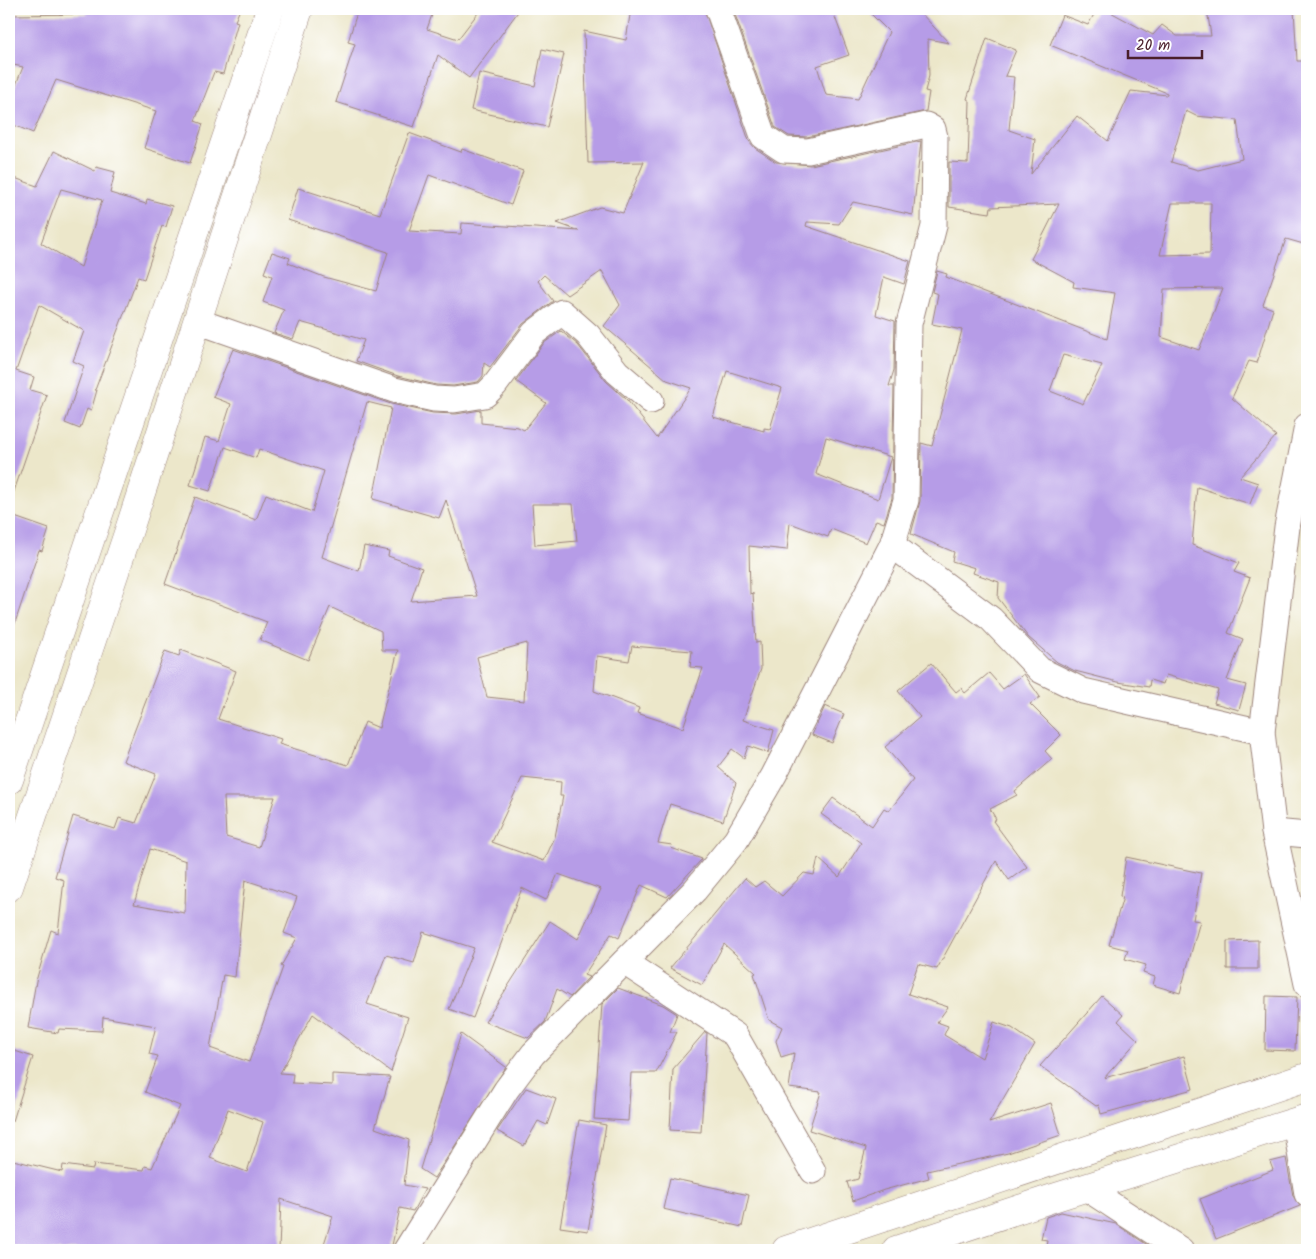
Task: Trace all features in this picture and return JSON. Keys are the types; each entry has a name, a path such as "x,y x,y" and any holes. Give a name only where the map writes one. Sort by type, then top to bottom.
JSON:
{"main road":[{"path":"9,780 270,9"},
{"path":"9,887 299,9"},
{"path":"786,1250 1307,1077"},
{"path":"909,1248 1086,1188 1301,1120"}],"street":[{"path":"406,1250 506,1090 533,1054 695,890 736,840 774,775 892,545 906,500 909,324 934,226 935,137 933,129 926,125 808,151 784,150 763,136 718,9"},
{"path":"197,321 394,390 434,399 454,400 485,395 495,385 534,333 562,312 588,335 617,372 650,401"},
{"path":"1307,426 1297,529 1262,732 1274,832 1307,984"},
{"path":"892,545 991,619 1040,670 1083,691 1262,732"},
{"path":"1274,832 1307,835"},
{"path":"624,962 735,1034 813,1170"},
{"path":"1301,1120 1307,1194"},
{"path":"1086,1188 1181,1250"}],"building":[{"path":"76,9 240,9 235,21 238,22 223,74 214,72 195,121 203,124 190,163 144,148 156,111 56,80 33,133 9,123 9,102 23,67 9,64 9,15 89,14"},
{"path":"358,9 434,9 427,29 458,39 481,9 520,9 469,78 438,55 414,127 336,102 355,44 348,42"},
{"path":"631,9 704,9 749,141 755,148 776,162 811,165 921,141 913,215 853,202 839,224 807,222 806,226 910,261 904,284 884,277 876,315 895,321 894,370 889,386 894,386 892,498 884,523 876,520 866,543 831,529 828,537 790,523 787,550 749,546 750,594 753,593 756,643 760,642 761,669 743,720 774,730 768,753 748,746 744,758 732,749 718,767 736,783 723,821 670,804 658,843 672,845 671,848 702,859 667,897 641,885 619,938 611,934 584,975 589,977 570,997 557,989 545,1022 528,1038 485,1022 550,921 578,939 601,889 558,874 546,900 522,888 473,1018 449,1009 474,948 423,932 414,963 386,955 367,1004 408,1017 391,1072 313,1014 280,1073 293,1074 292,1083 332,1085 332,1074 390,1077 375,1128 409,1140 404,1185 425,1189 413,1211 400,1208 391,1250 322,1250 333,1216 281,1199 279,1250 36,1250 9,1244 9,1159 62,1172 63,1165 93,1169 94,1164 144,1170 145,1166 152,1168 180,1106 145,1092 158,1056 149,1054 156,1026 103,1017 102,1031 59,1029 58,1033 28,1028 36,981 51,930 58,933 64,880 55,877 73,816 115,829 119,818 136,823 156,774 123,761 165,651 179,656 181,650 236,671 218,719 281,739 279,744 348,765 365,722 379,728 398,650 382,650 381,631 330,607 308,660 260,640 267,622 165,584 195,497 256,520 266,494 312,512 324,471 259,449 256,458 225,447 210,491 190,485 205,437 219,441 231,404 213,397 233,349 391,404 433,413 456,414 481,410 481,423 518,427 524,430 546,403 516,381 544,343 561,331 578,345 606,381 627,400 657,438 691,388 667,380 604,326 620,305 602,271 567,295 544,275 538,281 553,301 523,324 490,367 484,363 483,376 478,382 453,386 436,385 398,376 356,361 364,340 300,322 293,339 274,333 284,310 263,302 272,276 264,273 272,252 290,258 288,263 324,277 376,291 388,252 288,220 298,188 380,214 409,133 461,152 462,149 523,171 511,205 429,175 409,231 461,234 462,223 579,231 557,223 600,207 623,213 644,162 588,163 584,31 626,40","holes":["727,371 782,388 770,429 764,428 764,431 713,417","367,402 391,408 373,499 439,518 446,500 477,596 411,601 422,568 388,556 389,551 364,546 359,571 322,557","826,437 891,457 878,499 816,474","532,504 573,504 577,541 535,545","527,643 524,701 487,697 477,657","632,646 692,651 690,667 703,668 683,728 637,713 639,708 594,691 597,656 629,661","522,778 561,782 560,796 563,796 555,837 544,861 492,842","224,797 275,797 259,847 226,837","150,849 186,861 185,913 134,904","245,880 297,897 284,933 297,938 281,966 283,967 249,1062 210,1048 223,975 235,977","228,1109 263,1122 247,1172 210,1158"]},
{"path":"733,9 832,9 849,55 817,66 826,95 858,99 889,32 866,9 917,9 949,43 928,39 929,76 925,91 929,92 926,111 807,137 789,136 775,127"},
{"path":"1097,9 1105,9 1153,35 1162,25 1177,36 1211,36 1207,9 1294,9 1297,61 1307,61 1307,245 1286,239 1263,305 1273,309 1257,363 1249,361 1232,398 1276,436 1240,477 1258,483 1250,504 1197,487 1192,545 1239,563 1234,572 1250,578 1228,633 1243,639 1227,680 1246,685 1239,710 1214,703 1218,690 1166,675 1163,684 1150,680 1149,687 1118,682 1075,671 1057,662 1028,637 998,598 999,582 973,573 975,568 952,561 954,552 911,534 920,501 921,443 932,446 962,330 932,324 938,294 932,292 937,271 947,274 946,277 1107,339 1115,293 1073,287 1074,282 1031,259 1059,204 991,207 990,213 949,207 949,162 968,163 970,101 967,99 987,38 1016,50 1005,76 1014,77 1009,130 1035,139 1031,174 1077,116 1108,141 1131,91 1167,95 1167,93 1050,45 1062,15 1088,25","holes":["1186,111 1196,116 1237,120 1242,159 1198,170 1171,162","1172,203 1211,203 1210,254 1160,255","1223,288 1199,350 1161,337 1164,289","1063,355 1102,365 1083,404 1050,391"]},
{"path":"542,49 564,54 547,127 471,110 479,73 535,86"},
{"path":"54,151 95,171 96,167 115,172 110,193 146,204 147,199 172,206 166,227 162,226 144,279 138,277 95,390 97,390 91,411 87,409 80,429 65,423 84,366 73,361 84,331 39,305 16,371 34,377 30,390 47,395 12,497 9,497 9,176 37,186","holes":["61,189 102,200 81,267 41,243"]},
{"path":"9,515 49,529 42,551 39,550 13,629 9,628"},
{"path":"931,663 956,692 961,688 965,693 989,673 1003,689 1024,674 1040,697 1030,704 1061,735 1045,751 1052,759 1015,791 1017,795 990,809 996,819 993,821 1027,867 1009,880 996,861 937,969 918,964 908,994 948,1007 937,1022 948,1026 944,1035 982,1058 994,1022 1012,1028 1035,1044 989,1123 1051,1103 1061,1135 1008,1153 927,1171 929,1178 884,1190 853,1201 847,1182 858,1179 866,1148 809,1130 821,1092 789,1088 794,1053 781,1057 776,1041 782,1027 769,1020 754,974 756,973 724,944 702,985 670,968 745,878 755,887 764,881 782,896 804,873 814,875 818,858 839,877 861,843 821,814 833,798 872,826 884,808 889,811 913,780 885,747 920,717 898,691"},
{"path":"825,706 844,714 832,743 812,735"},
{"path":"1126,857 1201,873 1193,920 1200,921 1180,993 1153,985 1155,977 1143,973 1146,965 1125,959 1128,950 1109,945 1123,897 1120,896"},
{"path":"1258,940 1258,969 1227,969 1227,941"},
{"path":"618,988 663,1005 677,1014 670,1032 677,1032 656,1073 631,1073 628,1121 594,1119 602,1004"},
{"path":"1102,996 1123,1015 1118,1021 1138,1040 1104,1078 1184,1056 1193,1089 1101,1114 1099,1105 1096,1106 1040,1066"},
{"path":"1266,996 1297,997 1295,1051 1265,1050"},
{"path":"705,1032 707,1033 701,1132 670,1130 673,1069"},
{"path":"461,1034 506,1067 434,1178 420,1169"},
{"path":"9,1049 33,1057 13,1121 9,1120"},
{"path":"526,1088 556,1099 547,1125 538,1121 524,1146 497,1131"},
{"path":"579,1120 606,1125 588,1231 560,1227"},
{"path":"1286,1158 1293,1196 1300,1206 1216,1239 1200,1199 1273,1170 1270,1162"},
{"path":"670,1178 749,1195 742,1227 663,1209"},
{"path":"1061,1212 1116,1224 1155,1250 1045,1250 1047,1240 1041,1239 1046,1217"}]}
